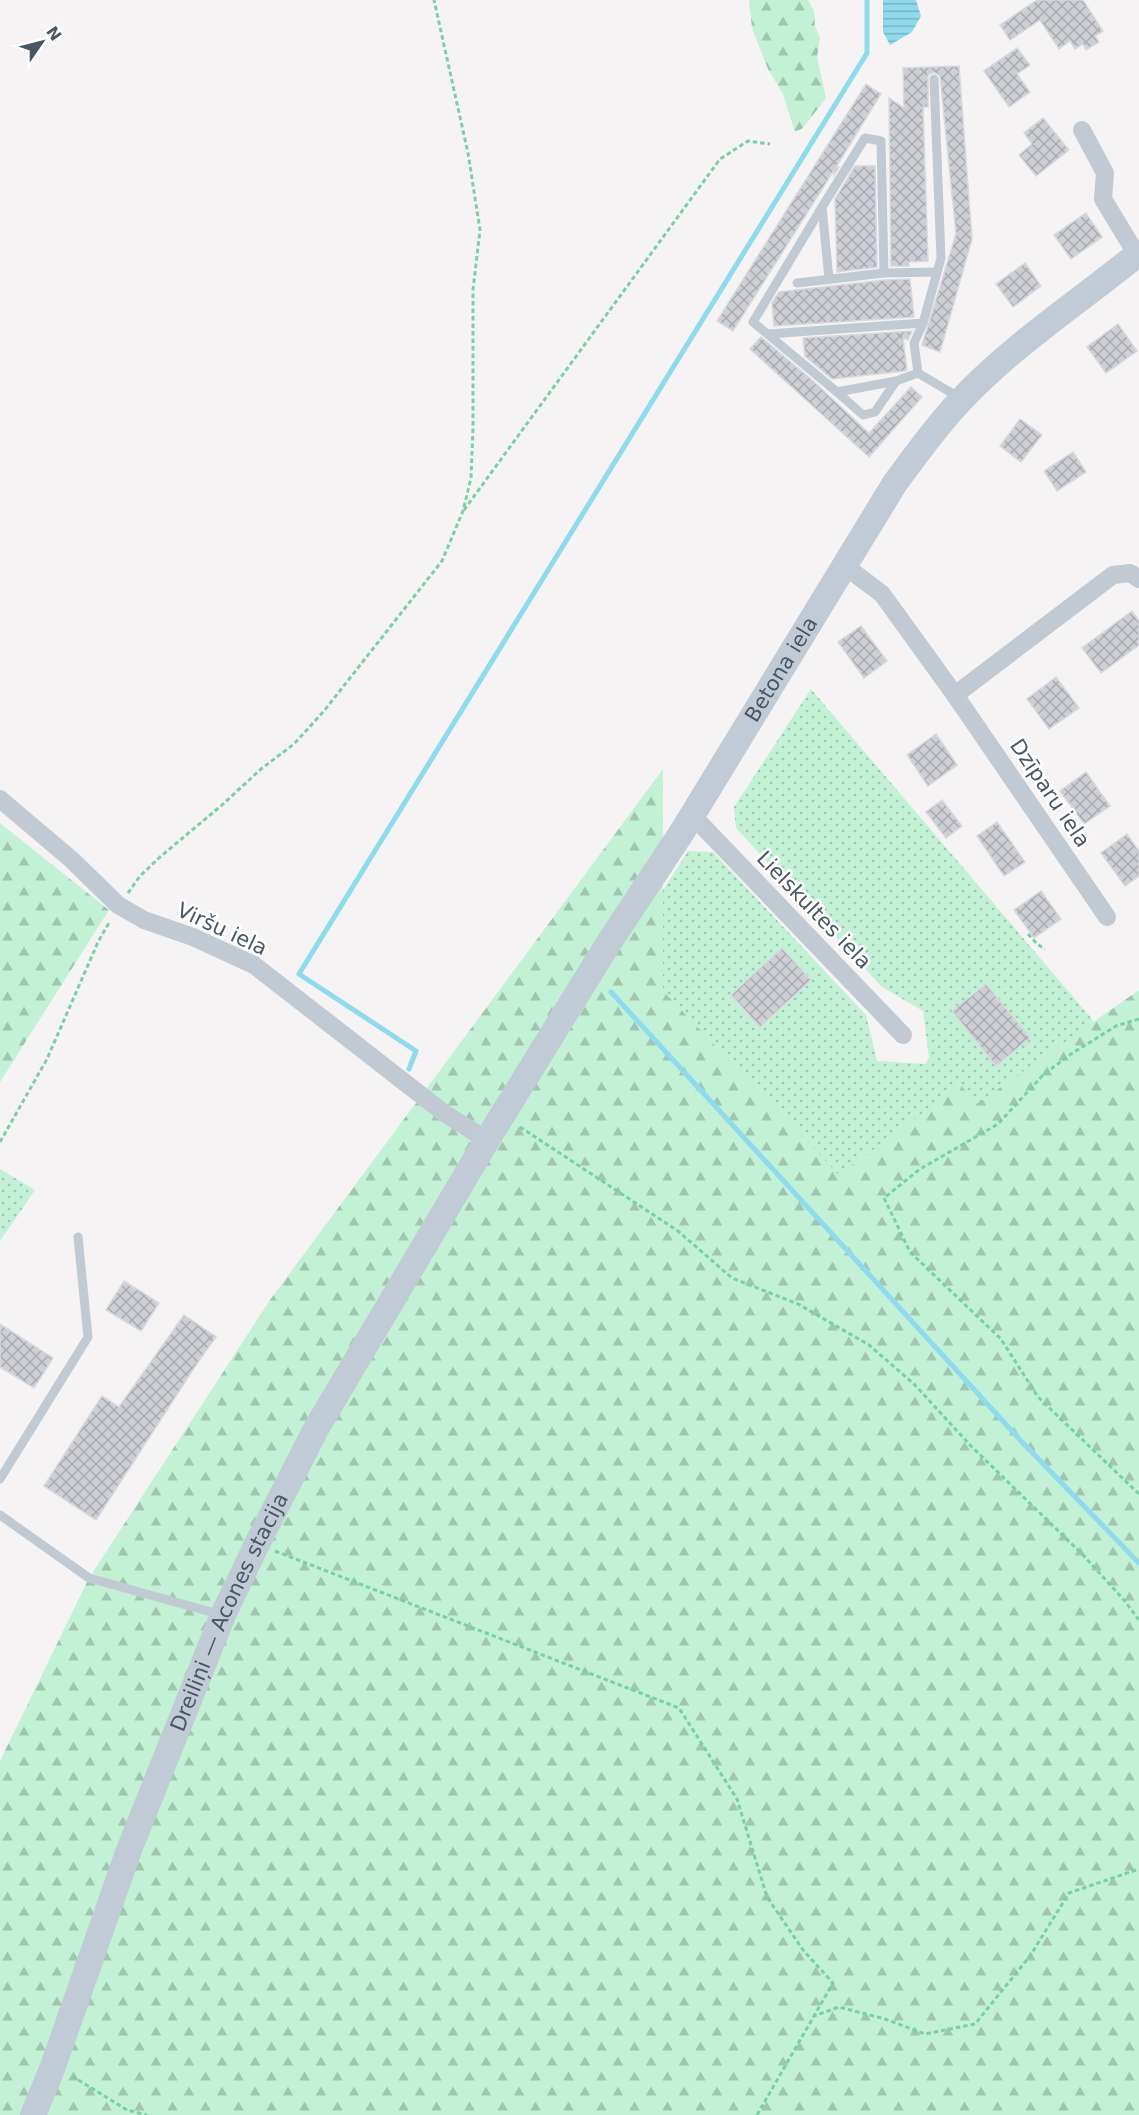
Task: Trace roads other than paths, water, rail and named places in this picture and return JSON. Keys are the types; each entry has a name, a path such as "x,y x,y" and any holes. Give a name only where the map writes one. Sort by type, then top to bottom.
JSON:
{"main road":[{"name":"Betona iela","path":"487,1140 608,944 692,815 895,483 932,432 962,399 1039,331 1138,254"},
{"name":"Dreiliņi — Acones stacija","path":"33,2115 52,2069 129,1850 223,1615 317,1427 487,1140"}],"street":[{"path":"1082,130 1105,173 1103,199 1138,254"},
{"name":"Dzīparu iela","path":"844,566 882,594 955,695 1107,917"},
{"path":"955,695 1113,575 1130,573 1139,579"},
{"name":"Viršu iela","path":"0,799 72,860 118,905 144,920 193,937 254,965 444,1113 487,1140"},
{"name":"Lielskultes iela","path":"692,815 903,1035"}],"lane":[{"path":"918,373 914,343 941,258 934,79"},
{"path":"884,273 880,141 865,138 753,322 863,415 875,412 896,381"},
{"path":"822,207 829,279"},
{"path":"797,283 884,273 936,272"},
{"path":"768,334 922,323"},
{"path":"837,392 896,381 918,373"},
{"path":"918,373 962,399"},
{"path":"0,1479 88,1337 78,1237"},
{"path":"0,1515 89,1578 223,1615"}],"water":[{"path":"883,0 916,0 921,16 912,32 890,45 883,32"}],"waterway":[{"path":"409,1069 416,1051 299,974 867,53 867,0"},
{"path":"611,992 1023,1443 1139,1563"}]}
